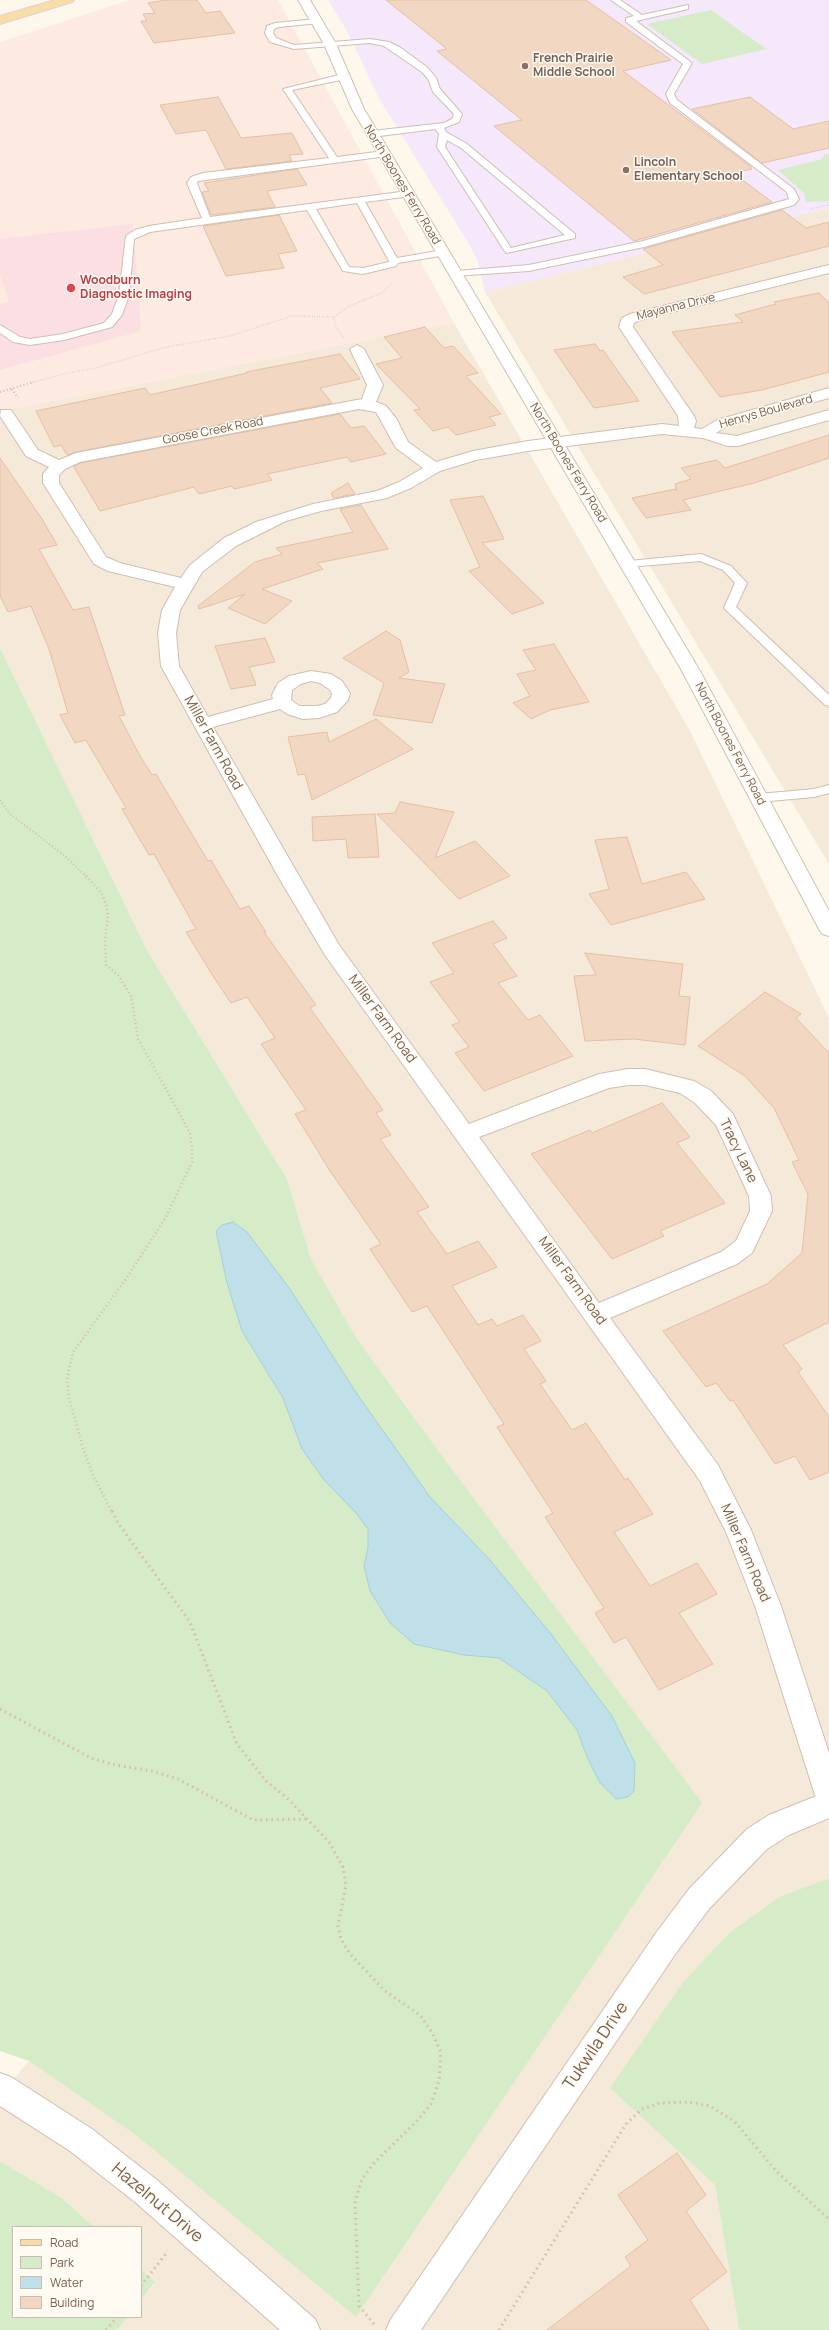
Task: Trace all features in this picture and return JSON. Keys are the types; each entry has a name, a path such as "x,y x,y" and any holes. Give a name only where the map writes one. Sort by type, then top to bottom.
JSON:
{"main road":[{"path":"0,20 68,0"}],"street":[{"name":"North Boones Ferry Road","path":"304,0 330,44 343,77 372,134 629,564 691,671 829,929"},
{"name":"Mayanna Drive","path":"686,431 688,421 686,416 626,328 626,321 635,317 829,269"},
{"path":"357,349 375,385 368,404 375,406 385,414 402,445 434,468"},
{"name":"Henrys Boulevard","path":"705,434 715,426 722,423 829,393"},
{"name":"Goose Creek Road","path":"59,466 76,458 333,407 368,404"},
{"path":"6,413 32,453 59,466 51,474 51,483 100,560 114,567 184,584"},
{"name":"Henrys Boulevard","path":"556,443 653,430 686,431 705,434 728,441 738,441 829,415"},
{"name":"Miller Farm Road","path":"556,443 473,456 434,468 405,486 382,495 319,506 262,525 230,542 207,559 184,584 171,610 167,633 170,666 289,878 332,950 596,1314 709,1473 735,1524 768,1606 829,1795"},
{"path":"203,724 283,702"},
{"name":"Tracy Lane","path":"465,1134 607,1080 628,1077 645,1077 686,1087 703,1097 725,1120 760,1196 761,1211 744,1247 729,1258 596,1314"},
{"name":"Tukwila Drive","path":"402,2330 662,1950 700,1899 757,1839 780,1825 829,1804"},
{"name":"Hazelnut Drive","path":"0,2088 80,2140 146,2191 304,2330"}],"lane":[{"path":"615,0 640,17"},
{"path":"456,274 529,268 644,244 778,208 791,203 794,199 791,191 673,101 670,94 688,63 629,20 685,7"},
{"path":"317,21 278,25 270,28 269,33 273,40 288,45 370,41 398,50 432,78 436,90 458,114 456,120 452,123 372,134"},
{"path":"335,160 287,89 343,77"},
{"path":"438,126 443,134 464,146 572,236 509,251 463,168 441,147 443,134"},
{"path":"207,220 192,183 194,179 203,176 384,154"},
{"path":"463,168 486,164"},
{"path":"0,328 17,340 30,342 64,337 108,325 117,315 124,295 129,238 138,232 207,220 408,194"},
{"path":"360,201 394,261"},
{"path":"310,207 346,269 352,271 378,269 393,264 394,261 443,254"},
{"path":"629,564 701,557 727,568 741,583 730,608 829,702"},
{"path":"759,798 814,793 829,789"}],"path":[{"path":"0,392 67,373 98,367 166,347 230,336 292,316 306,314 334,317 349,306 382,293 394,282"},
{"path":"334,317 333,320 342,336"},
{"path":"0,800 9,813 66,857 94,883 101,892 106,904 108,916 104,941 106,964 118,974 131,996 133,1005 134,1030 190,1134 192,1147 192,1162 166,1217 126,1280 73,1352 68,1379 69,1398 75,1421 93,1474 118,1523 190,1622 200,1644 226,1719 237,1744 266,1781 308,1819 329,1842 343,1867 346,1885 341,1902 338,1926 341,1939 350,1954 385,1991 420,2015 433,2034 441,2054 439,2082 431,2104 416,2122 375,2162 362,2179 355,2202 359,2306 379,2330"},
{"path":"0,1709 91,1758 115,1765 152,1771 178,1779 253,1820 308,1819"},
{"path":"499,2330 626,2124 642,2109 660,2103 689,2102 710,2106 735,2122 777,2172 829,2219"},
{"path":"142,2285 187,2227"},
{"path":"106,2330 116,2318"}],"shaded area":[{"path":"130,0 278,0 454,323 0,411 0,42"},
{"name":"Lincoln Elementary School","path":"328,0 829,0 829,208 485,292 478,262 472,249 380,100 346,29"},
{"path":"829,208 829,864 485,292"},
{"name":"Woodburn Diagnostic Imaging","path":"133,224 141,331 0,370 0,304 9,302 0,274 0,239"},
{"path":"454,323 690,731 829,1018 829,1878 779,1897 730,1932 683,1982 611,2088 715,2185 739,2330 117,2330 126,2318 142,2318 142,2299 155,2283 142,2270 142,2226 93,2226 62,2198 0,2161 0,2095 29,2061 137,2135 451,1468 357,1339 311,1259 287,1179 147,950 0,648 0,411"}],"green space":[{"path":"711,10 767,49 702,64 647,24"},
{"path":"829,154 829,201 806,202 804,193 778,170 822,159 824,155"},
{"path":"0,648 147,950 287,1179 311,1259 357,1339 451,1468 702,1803 356,2317 136,2135 29,2061 0,2051"},
{"path":"829,1878 829,2330 739,2330 715,2185 610,2088 683,1982 730,1932 779,1897"},
{"path":"0,2161 62,2198 93,2226 12,2226 12,2318 126,2318 117,2330 0,2330"},
{"path":"142,2270 155,2282 142,2299"}],"water":[{"path":"233,1222 247,1232 290,1289 357,1394 430,1497 490,1560 551,1634 612,1716 635,1763 634,1791 628,1797 616,1799 600,1783 587,1757 577,1730 547,1691 499,1658 464,1655 414,1644 390,1623 370,1591 364,1566 368,1548 368,1529 356,1513 324,1480 302,1449 283,1398 242,1331 227,1283 216,1231 222,1225"}],"building":[{"path":"166,0 197,0 206,13 220,11 235,33 154,43 141,21 147,21 143,14 155,13 148,3"},
{"path":"386,0 586,0 671,60 623,71 750,166 752,169 733,173 772,202 634,241 494,126 522,120 437,51 447,49"},
{"path":"218,97 241,138 292,133 303,154 289,155 292,161 226,169 206,130 176,134 160,105"},
{"path":"750,97 793,129 829,121 829,148 762,163 692,109"},
{"path":"297,169 307,185 267,191 275,207 211,215 202,192 209,191 204,183"},
{"path":"782,210 806,228 829,222 829,246 644,294 623,277 663,265 643,249"},
{"path":"279,215 297,251 278,254 284,268 226,276 203,226"},
{"path":"819,293 829,303 829,372 762,390 720,397 672,332 743,322 735,315 776,304 774,302"},
{"path":"425,327 444,348 453,346 478,373 466,376 501,414 489,417 496,425 456,435 448,427 433,431 414,410 420,409 376,364 402,358 384,337"},
{"path":"595,344 600,351 603,350 639,401 594,408 554,350"},
{"path":"340,354 360,379 320,388 332,403 76,452 67,455 61,445 54,447 36,411 145,388 150,395 247,373 246,372"},
{"path":"340,414 351,428 364,426 386,454 351,462 347,457 267,474 272,480 234,489 232,486 199,494 194,487 100,511 74,467 80,463"},
{"path":"829,435 829,458 754,483 683,500 691,510 646,518 632,498 676,489 677,491 675,484 691,479 681,468 717,460 725,468"},
{"path":"0,458 42,519 57,545 39,549 73,610 89,607 125,715 119,716 140,756 152,775 156,774 208,861 211,860 240,909 249,906 266,932 264,932 316,1005 310,1008 383,1110 376,1113 391,1135 380,1139 429,1207 417,1212 447,1254 478,1241 497,1267 452,1286 478,1325 492,1319 497,1326 523,1315 541,1341 524,1349 546,1381 540,1384 572,1430 586,1423 625,1480 628,1478 653,1514 614,1532 650,1586 697,1563 717,1594 679,1613 713,1664 659,1690 626,1637 614,1643 595,1613 604,1608 545,1517 553,1513 497,1427 504,1424 427,1306 412,1312 370,1249 381,1244 330,1171 295,1114 306,1110 261,1044 275,1038 247,997 231,1003 213,976 186,932 196,929 154,854 149,855 122,809 126,808 86,740 75,743 60,715 68,713 49,649 31,606 8,612 0,596"},
{"path":"348,483 355,494 334,498 331,493"},
{"path":"483,496 504,539 482,543 544,603 512,614 469,571 480,567 450,500"},
{"path":"361,505 388,549 317,563 323,569 262,589 292,601 265,624 228,608 245,594 199,609 198,606 255,562 282,554 276,548 353,532 340,509"},
{"path":"386,631 400,640 409,672 399,678 445,684 432,723 373,715 384,683 343,658"},
{"path":"265,638 275,662 249,667 256,685 231,689 215,646"},
{"path":"554,644 589,702 550,710 531,719 513,703 530,696 517,674 536,670 523,650"},
{"path":"376,719 413,749 312,800 305,774 298,775 288,737 327,732 329,742"},
{"path":"400,802 454,812 435,858 475,841 510,876 459,899 377,814 395,813"},
{"path":"375,814 379,857 348,858 346,839 313,841 312,817"},
{"path":"627,837 642,884 686,872 705,899 611,925 589,894 609,889 595,840"},
{"path":"493,921 507,938 493,944 517,976 498,983 528,1020 540,1015 573,1056 484,1091 455,1053 469,1047 452,1025 460,1022 430,982 454,973 432,943"},
{"path":"585,953 683,964 679,996 690,997 685,1045 634,1039 585,1041 574,976 596,975"},
{"path":"765,992 801,1014 796,1018 829,1053 829,1322 783,1345 802,1369 798,1372 829,1417 829,1472 810,1480 795,1456 775,1464 733,1400 730,1401 716,1383 706,1387 663,1331 767,1284 802,1253 808,1194 792,1162 799,1160 774,1108 745,1076 698,1046"},
{"path":"662,1103 690,1137 677,1143 725,1203 660,1231 664,1236 612,1259 531,1154 590,1130 592,1133"},
{"path":"677,2153 706,2195 686,2211 727,2272 690,2300 709,2330 547,2330 631,2266 625,2257 648,2240 618,2195"}],"place":[{"name":"French Prairie Middle School","path":"525,66"},
{"name":"Lincoln Elementary School","path":"626,170"},
{"name":"Woodburn Diagnostic Imaging","path":"71,288"}]}
